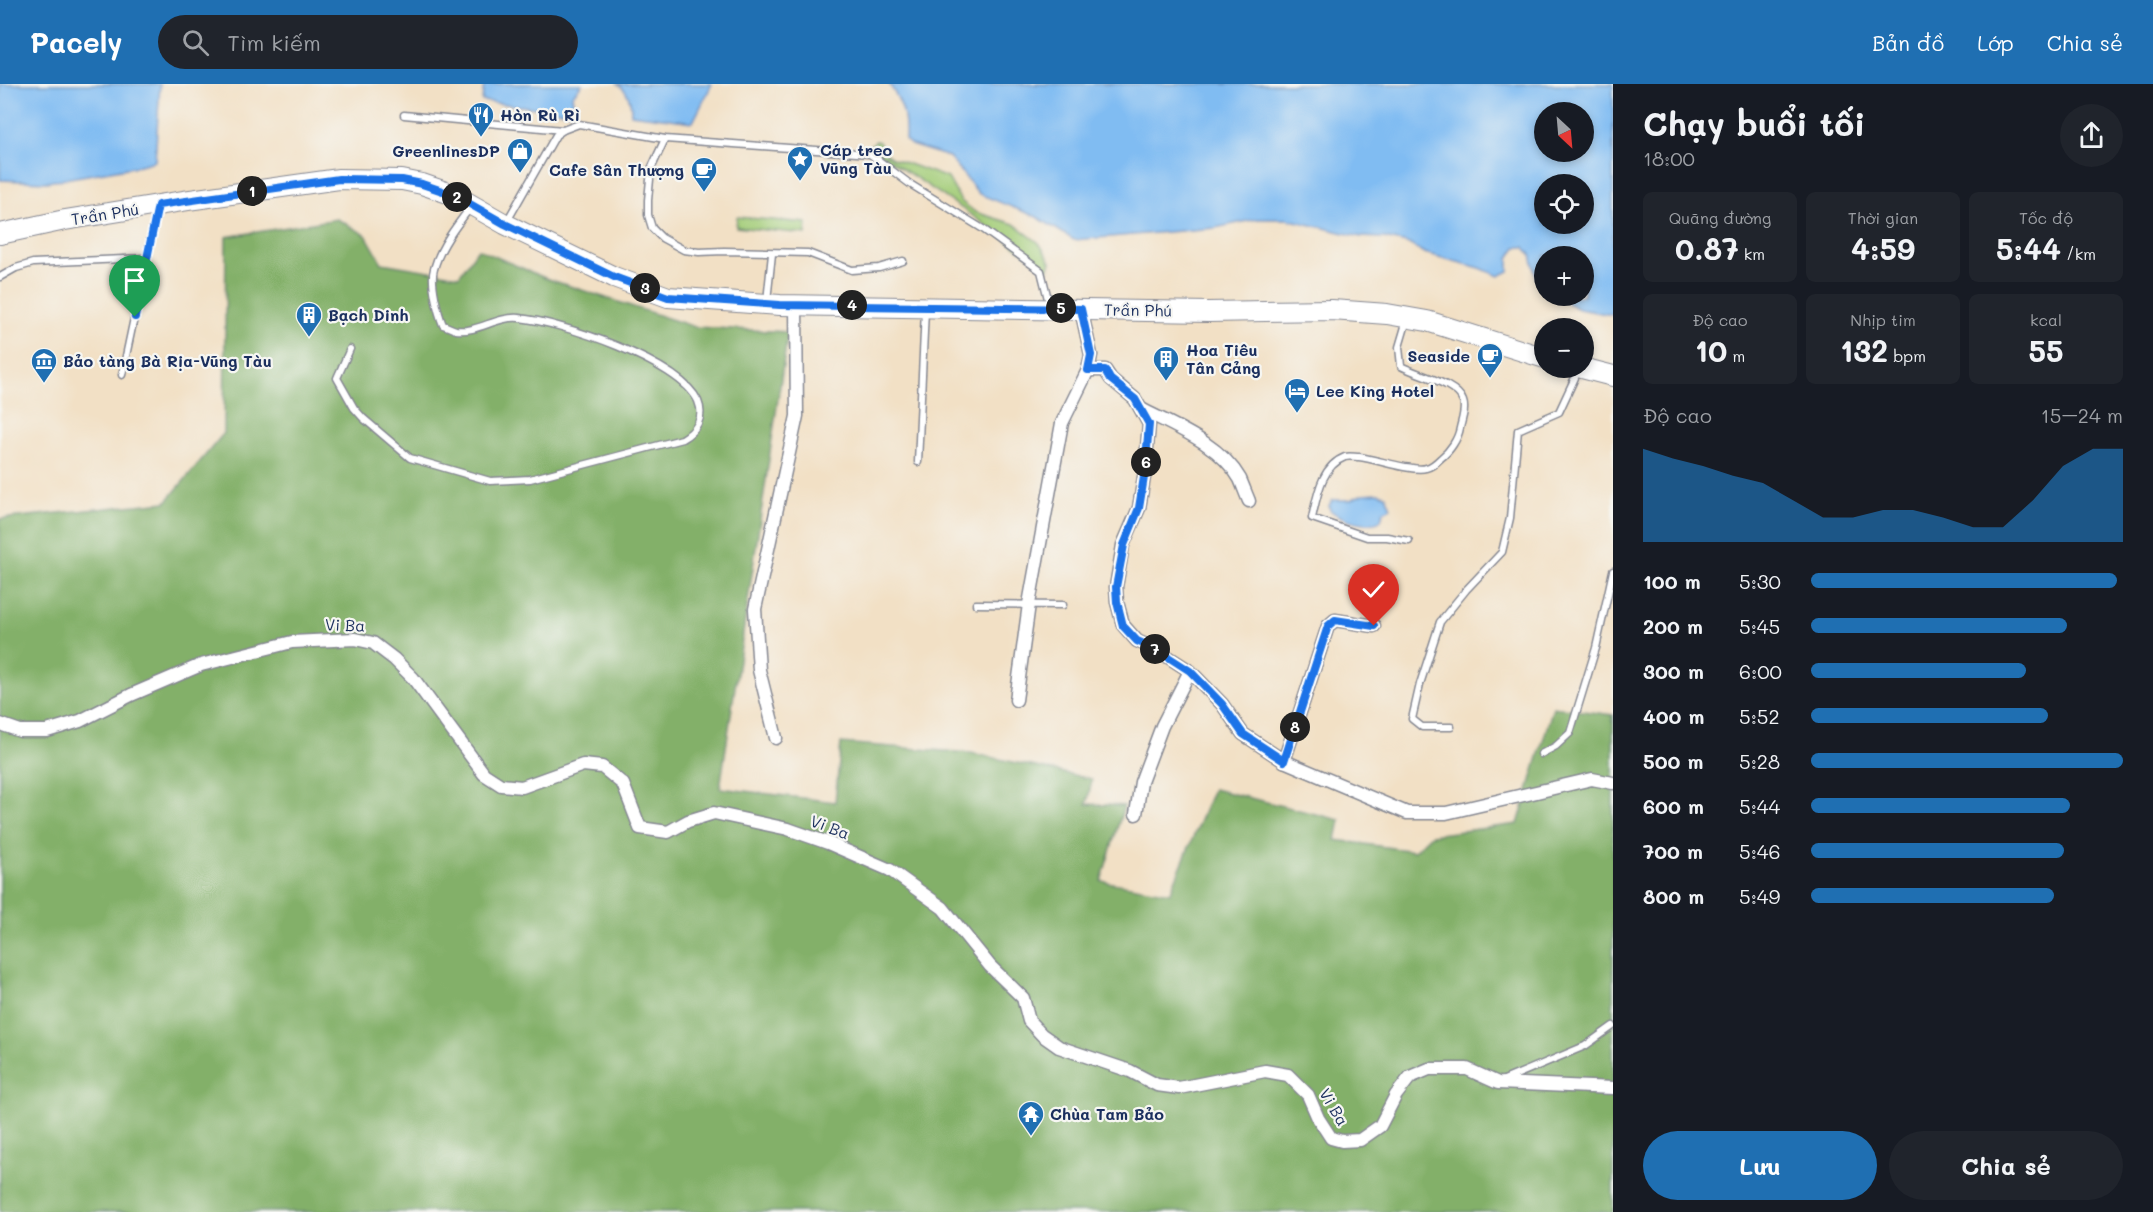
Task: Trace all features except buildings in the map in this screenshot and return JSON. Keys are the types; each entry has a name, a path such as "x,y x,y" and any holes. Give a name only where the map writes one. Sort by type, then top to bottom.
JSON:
{"main road":[{"name":"Trần Phú","path":"0,234 65,220 158,205 339,179 384,178 422,184 454,195 505,224 614,277 668,297 796,305 1209,312 1332,310 1408,316 1534,355"},
{"path":"1594,371 1613,376"}],"street":[{"path":"776,738 759,670 755,609 796,416 796,305"},
{"path":"1016,700 1029,604 1062,423 1088,370 1091,355 1081,309"},
{"path":"1088,370 1105,370 1110,379 1135,399 1149,424 1139,508 1124,545 1116,587 1123,626 1137,641 1159,651 1190,671 1222,704 1243,734 1284,761 1407,813 1446,813 1592,779 1613,783"},
{"path":"1140,409 1187,432 1221,455 1240,479 1249,501"},
{"path":"1284,761 1328,626 1335,620 1374,626"},
{"name":"Vi Ba","path":"0,724 20,731 47,731 80,721 131,695 201,665 292,642 355,639 373,643 413,678 484,774 501,785 522,787 583,765 602,767 623,784 640,828 668,832 688,821 714,813 788,829 828,843 890,870 943,908 990,966 1023,998 1029,1021 1042,1035 1059,1047 1130,1071 1157,1085 1179,1088 1266,1071 1288,1075 1308,1095 1318,1118 1331,1138 1342,1141 1360,1140 1380,1126 1396,1095 1410,1077 1429,1069 1467,1069 1498,1083 1613,1088"},
{"path":"1136,814 1141,782 1162,726 1190,671"}],"lane":[{"path":"404,115 563,130"},
{"path":"505,224 556,135 579,124 665,139 870,154 910,184 983,229 1041,271 1050,308"},
{"path":"665,139 651,169 648,215 652,228 662,238 684,250 808,254 852,270 879,268 903,261"},
{"path":"122,375 158,205"},
{"path":"350,349 337,378 354,408 363,418 410,458 490,480 530,479 682,439 693,433 699,422 699,404 691,389 661,367 588,334 518,318 502,319 456,330 443,325 438,313 433,271 451,234 472,205"},
{"path":"767,304 772,254"},
{"path":"0,277 16,268 33,263 147,258"},
{"path":"918,462 925,306"},
{"path":"1408,316 1399,347 1401,366 1411,372 1453,387 1463,401 1464,412 1459,433 1448,453 1424,469 1347,456 1331,466 1322,480 1312,518 1367,537 1387,537 1409,541"},
{"path":"1451,727 1422,728 1412,719 1420,684 1440,622 1502,552 1510,518 1518,429 1559,412 1576,378"},
{"path":"1541,754 1556,746 1570,733 1596,648 1613,571"},
{"path":"976,604 1063,605"},
{"path":"1498,1083 1585,1046 1613,1026"}],"green space":[{"path":"876,141 892,158 948,178 961,201 975,212 1014,224 1039,243 1051,262 1048,270 869,146"},
{"path":"737,217 807,223 806,234 736,227"},
{"path":"337,219 366,235 382,263 459,276 478,249 545,278 695,327 788,332 720,788 835,802 841,743 971,753 1092,779 1087,804 1124,806 1101,881 1170,893 1213,789 1340,820 1336,840 1414,851 1431,835 1518,824 1553,707 1613,715 1613,1212 0,1212 0,519 166,502 224,433 226,237"}],"water":[{"path":"0,84 160,84 155,161 47,182 0,180"},
{"path":"484,84 582,84 572,96 575,113 482,101"},
{"path":"618,84 712,84 693,122 631,114 629,97"},
{"path":"889,84 1613,84 1613,315 1573,306 1594,306 1594,246 1534,246 1534,269 1531,255 1525,247 1516,247 1509,258 1509,271 1499,276 1480,268 1424,253 1407,243 1384,238 1361,237 1287,219 1257,219 1215,228 1074,240 1037,217 979,194 949,157 911,145 905,140 905,124 900,104"},
{"path":"1363,494 1386,495 1391,508 1383,512 1381,520 1362,523 1330,510 1332,500 1350,500"}],"place":[{"name":"Hòn Rù Rì","path":"481,138"},
{"name":"GreenlinesDP","path":"520,174"},
{"name":"Cáp treo Vũng Tàu","path":"800,182"},
{"name":"Cafe Sân Thượng","path":"704,193"},
{"name":"Bạch Dinh","path":"309,338"},
{"name":"Seaside","path":"1490,379"},
{"name":"Hoa Tiêu Tân Cảng","path":"1166,382"},
{"name":"Bảo tàng Bà Rịa-Vũng Tàu","path":"44,384"},
{"name":"Lee King Hotel","path":"1297,414"},
{"name":"Chùa Tam Bảo","path":"1031,1137"}],"route":[{"path":"135,317 158,205 339,179 384,178 422,184 454,195 505,224 530,234 614,277 668,297 780,305 1081,309 1091,355 1088,370 1105,370 1110,379 1135,399 1149,424 1139,508 1124,545 1116,587 1123,626 1137,641 1159,651 1190,671 1222,704 1243,734 1284,761 1328,626 1335,620 1374,626"}]}
